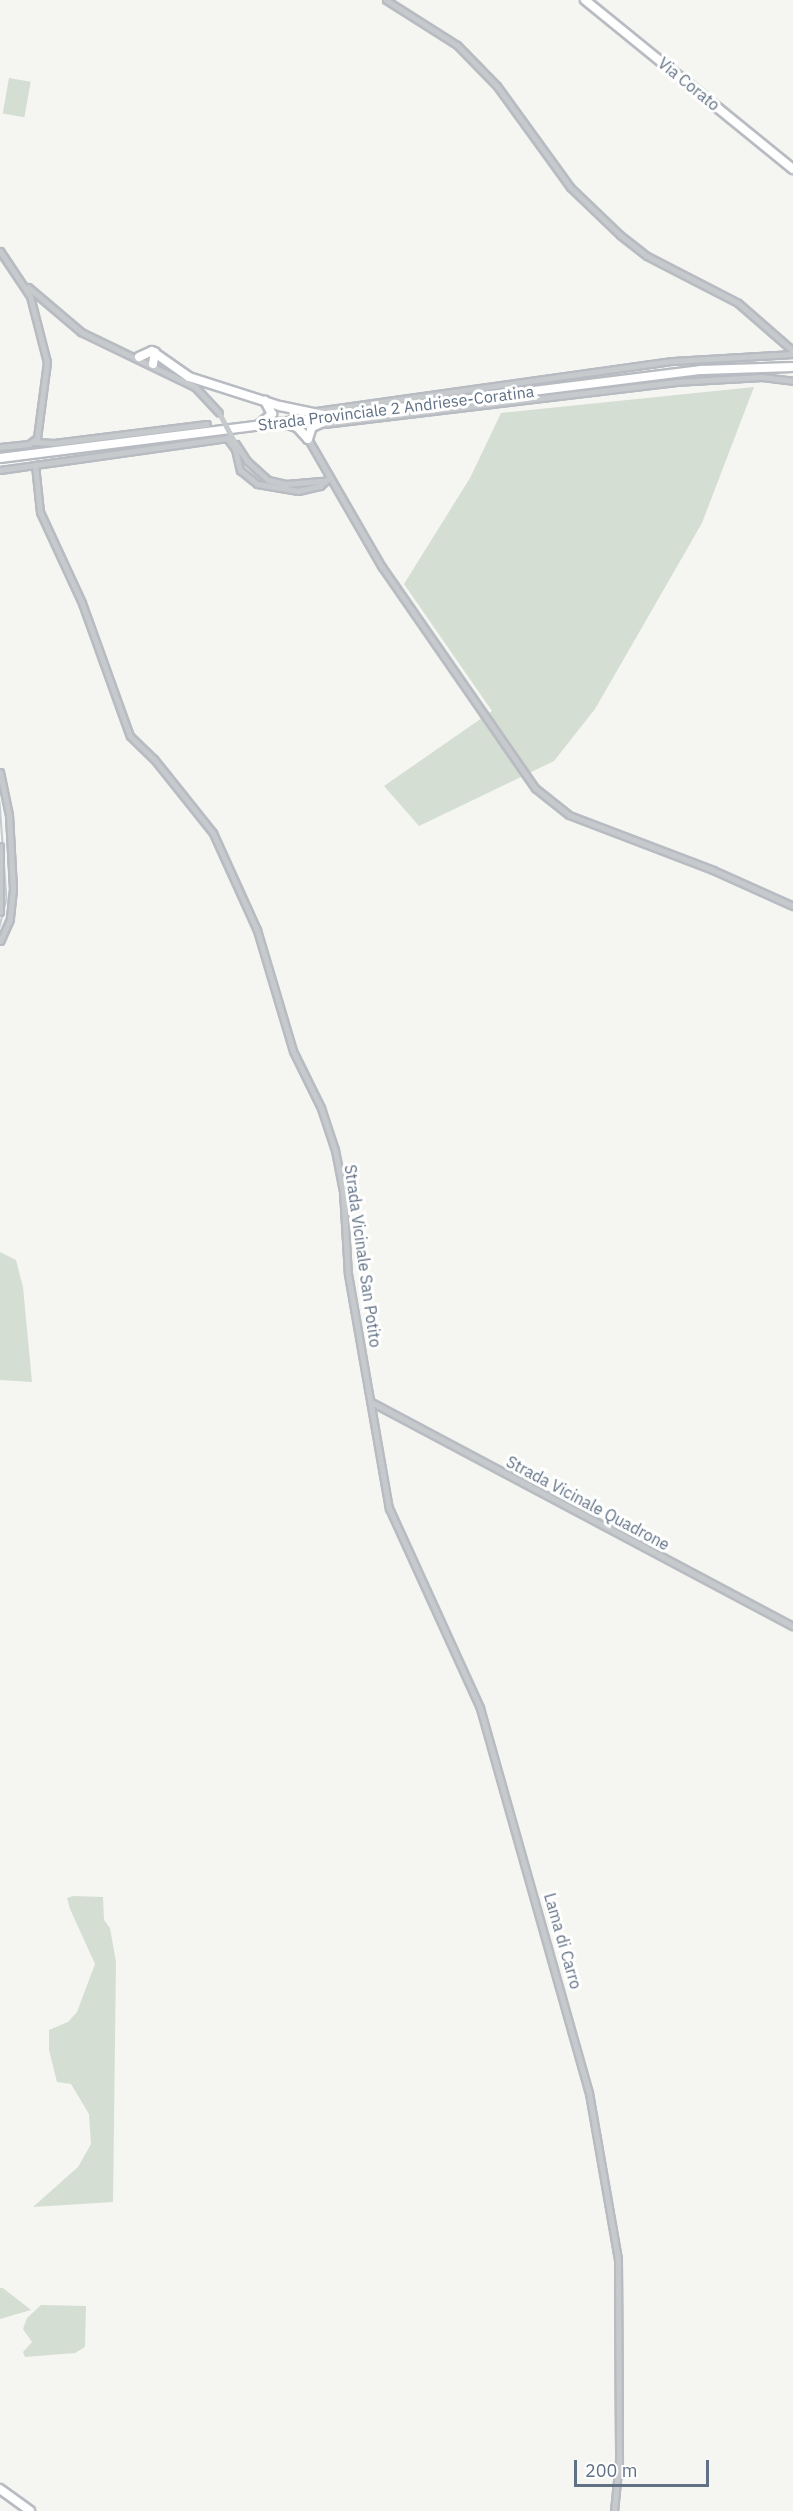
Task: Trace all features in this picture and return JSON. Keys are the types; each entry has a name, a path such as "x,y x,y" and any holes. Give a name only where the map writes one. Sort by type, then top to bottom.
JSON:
{"main road":[{"name":"Via Corato","path":"585,0 793,169"},
{"path":"139,357 155,352"},
{"path":"153,364 155,352"},
{"path":"155,352 176,372 264,401 336,416"},
{"name":"Strada Provinciale 2 Andriese-Coratina","path":"0,458 729,366 793,367"},
{"path":"258,426 272,414 264,401"},
{"path":"283,423 297,427 308,439 312,427 336,416"},
{"path":"0,2488 30,2511"}],"street":[{"path":"386,0 446,36 497,86 570,187 620,235 647,256 738,303 793,352"},
{"path":"0,251 24,284 81,332 139,357 195,387 219,413 247,461 268,480 286,484 327,479"},
{"path":"24,284 43,334 47,362 34,442"},
{"path":"308,412 673,361 793,352"},
{"path":"320,424 525,403 674,382 762,377 793,381"},
{"path":"0,447 34,442 54,443 207,424"},
{"path":"0,470 227,438 236,448 240,470 257,484 298,491 320,486 327,479"},
{"path":"308,439 327,479 382,567 535,788 569,815 713,870 793,906"},
{"name":"Strada Vicinale San Potito","path":"35,465 40,512 82,603 130,736 154,759 213,833 257,930 293,1051 321,1108 343,1191 348,1274 370,1402"},
{"path":"0,772 9,815 12,907 0,941"},
{"path":"0,817 9,815"},
{"path":"0,846 0,912"},
{"name":"Strada Vicinale Quadrone","path":"370,1402 793,1626"},
{"name":"Lama di Carro","path":"370,1402 389,1508 480,1708 585,2073 618,2259 619,2461 614,2511"}],"shaded area":[{"path":"9,78 31,82 24,117 3,113"},
{"path":"754,387 702,523 595,709 554,761 419,826 384,786 492,711 404,584 470,478 501,413"},
{"path":"0,1252 16,1260 23,1287 32,1382 0,1380"},
{"path":"73,1896 103,1897 104,1920 110,1928 116,1962 113,2202 33,2207 78,2167 91,2144 89,2114 71,2084 57,2082 49,2050 49,2030 68,2022 77,2012 95,1964 70,1909 67,1898"},
{"path":"0,2288 3,2288 31,2310 0,2319"},
{"path":"41,2305 86,2306 85,2347 75,2353 25,2357 23,2352 32,2342 23,2329 27,2318"}],"waterway":[{"path":"0,802 7,899 0,927"}]}
